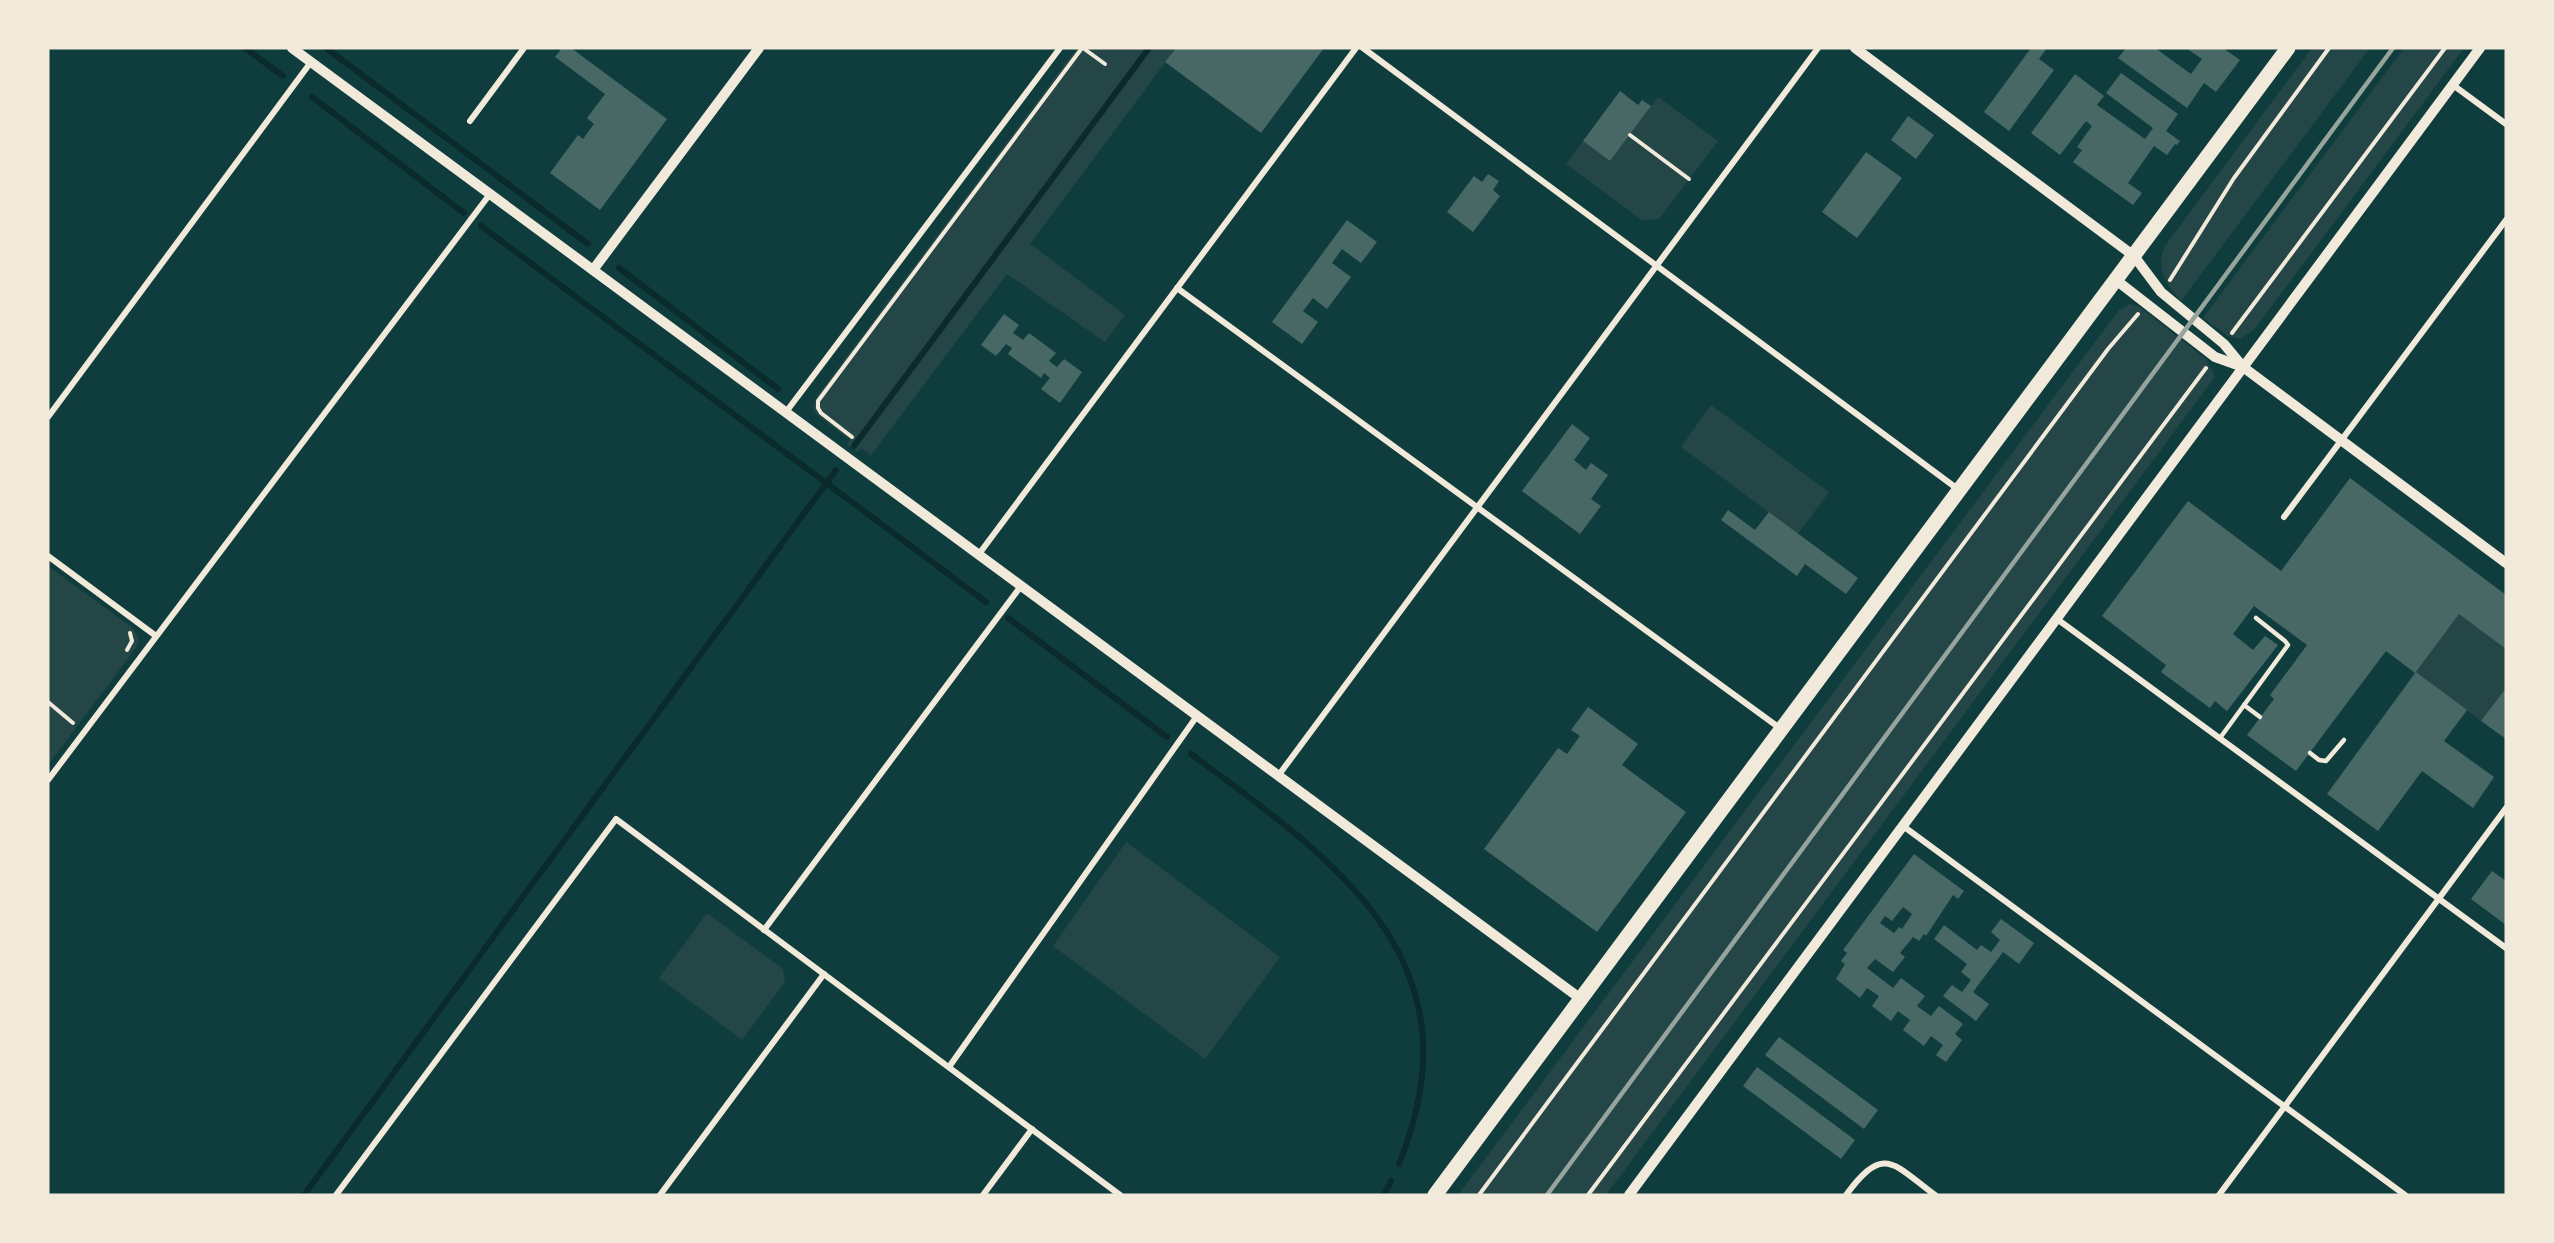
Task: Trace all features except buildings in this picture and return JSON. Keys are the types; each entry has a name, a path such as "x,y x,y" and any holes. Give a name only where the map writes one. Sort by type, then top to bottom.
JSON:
{"main road":[{"path":"1435,1195 2289,48"}],"street":[{"path":"292,48 1581,999"},
{"path":"470,121 524,48"},
{"path":"593,270 759,48"},
{"path":"786,412 1060,48"},
{"path":"979,554 1356,48"},
{"path":"1363,48 1960,490"},
{"path":"1278,776 1818,48"},
{"path":"1855,48 2134,256 2161,292 2224,344 2243,367 2506,563"},
{"path":"1629,1195 2480,48"},
{"path":"48,417 311,62"},
{"path":"2453,85 2506,124"},
{"path":"48,780 490,194"},
{"path":"2284,517 2506,220"},
{"path":"2116,280 2215,357 2243,367"},
{"path":"1177,288 1782,729"},
{"path":"48,556 156,636"},
{"path":"764,930 1021,586"},
{"path":"2056,619 2506,948"},
{"path":"949,1067 1197,716"},
{"path":"2218,1195 2506,808"},
{"path":"336,1195 616,819 1120,1195"},
{"path":"1903,826 2405,1195"},
{"path":"660,1195 824,974"},
{"path":"983,1195 1032,1129"},
{"path":"1846,1195 1867,1168 1880,1163 1895,1166 1935,1195"}],"lane":[{"path":"2220,738 2288,645 2256,618"},
{"path":"2244,705 2260,717"},
{"path":"2310,753 2319,760 2326,761 2344,740"}],"path":[{"path":"852,437 821,413 818,408 819,401 1082,48 1105,64"},
{"path":"2161,292 2182,263 2234,178 2329,48"},
{"path":"2224,344 2445,48"},
{"path":"1630,135 1689,179"},
{"path":"1479,1195 2108,349 2148,305"},
{"path":"1588,1195 2215,357"},
{"path":"123,656 132,641 127,630"},
{"path":"48,702 73,723"},
{"path":"67,731 80,713"}],"shaded area":[{"path":"1077,48 1176,48 1030,244 1125,315 1105,342 1007,274 871,455 861,448 858,452 847,444 850,440 816,414 813,408 815,399"},
{"path":"2312,48 2370,48 2181,301 2164,276 2161,262 2165,246"},
{"path":"2404,48 2464,48 2254,330 2240,339 2228,336 2203,318"},
{"path":"1658,97 1718,141 1659,219 1642,220 1566,164 1583,141 1610,161"},
{"path":"2130,304 2139,307 2206,359 2215,377 1606,1195 1458,1195 2119,310"},
{"path":"1711,405 1829,492 1798,534 1681,447"},
{"path":"48,566 134,629 139,640 136,648 48,765"},
{"path":"2459,614 2506,649 2506,688 2481,721 2416,672"},
{"path":"1126,842 1280,957 1205,1059 1053,946"},
{"path":"707,913 783,969 785,982 742,1040 659,978"}],"waterway":[{"path":"245,48 283,76"},
{"path":"326,48 588,244"},
{"path":"854,446 1149,48"},
{"path":"312,97 464,213"},
{"path":"481,226 986,602"},
{"path":"619,268 778,389"},
{"path":"304,1195 836,470"},
{"path":"1008,618 1167,737"},
{"path":"1191,754 1296,835 1342,877 1380,923 1408,973 1422,1029 1420,1092 1399,1164"},
{"path":"1384,1195 1391,1181"}],"railway":[{"path":"1547,1195 2393,48"}]}
